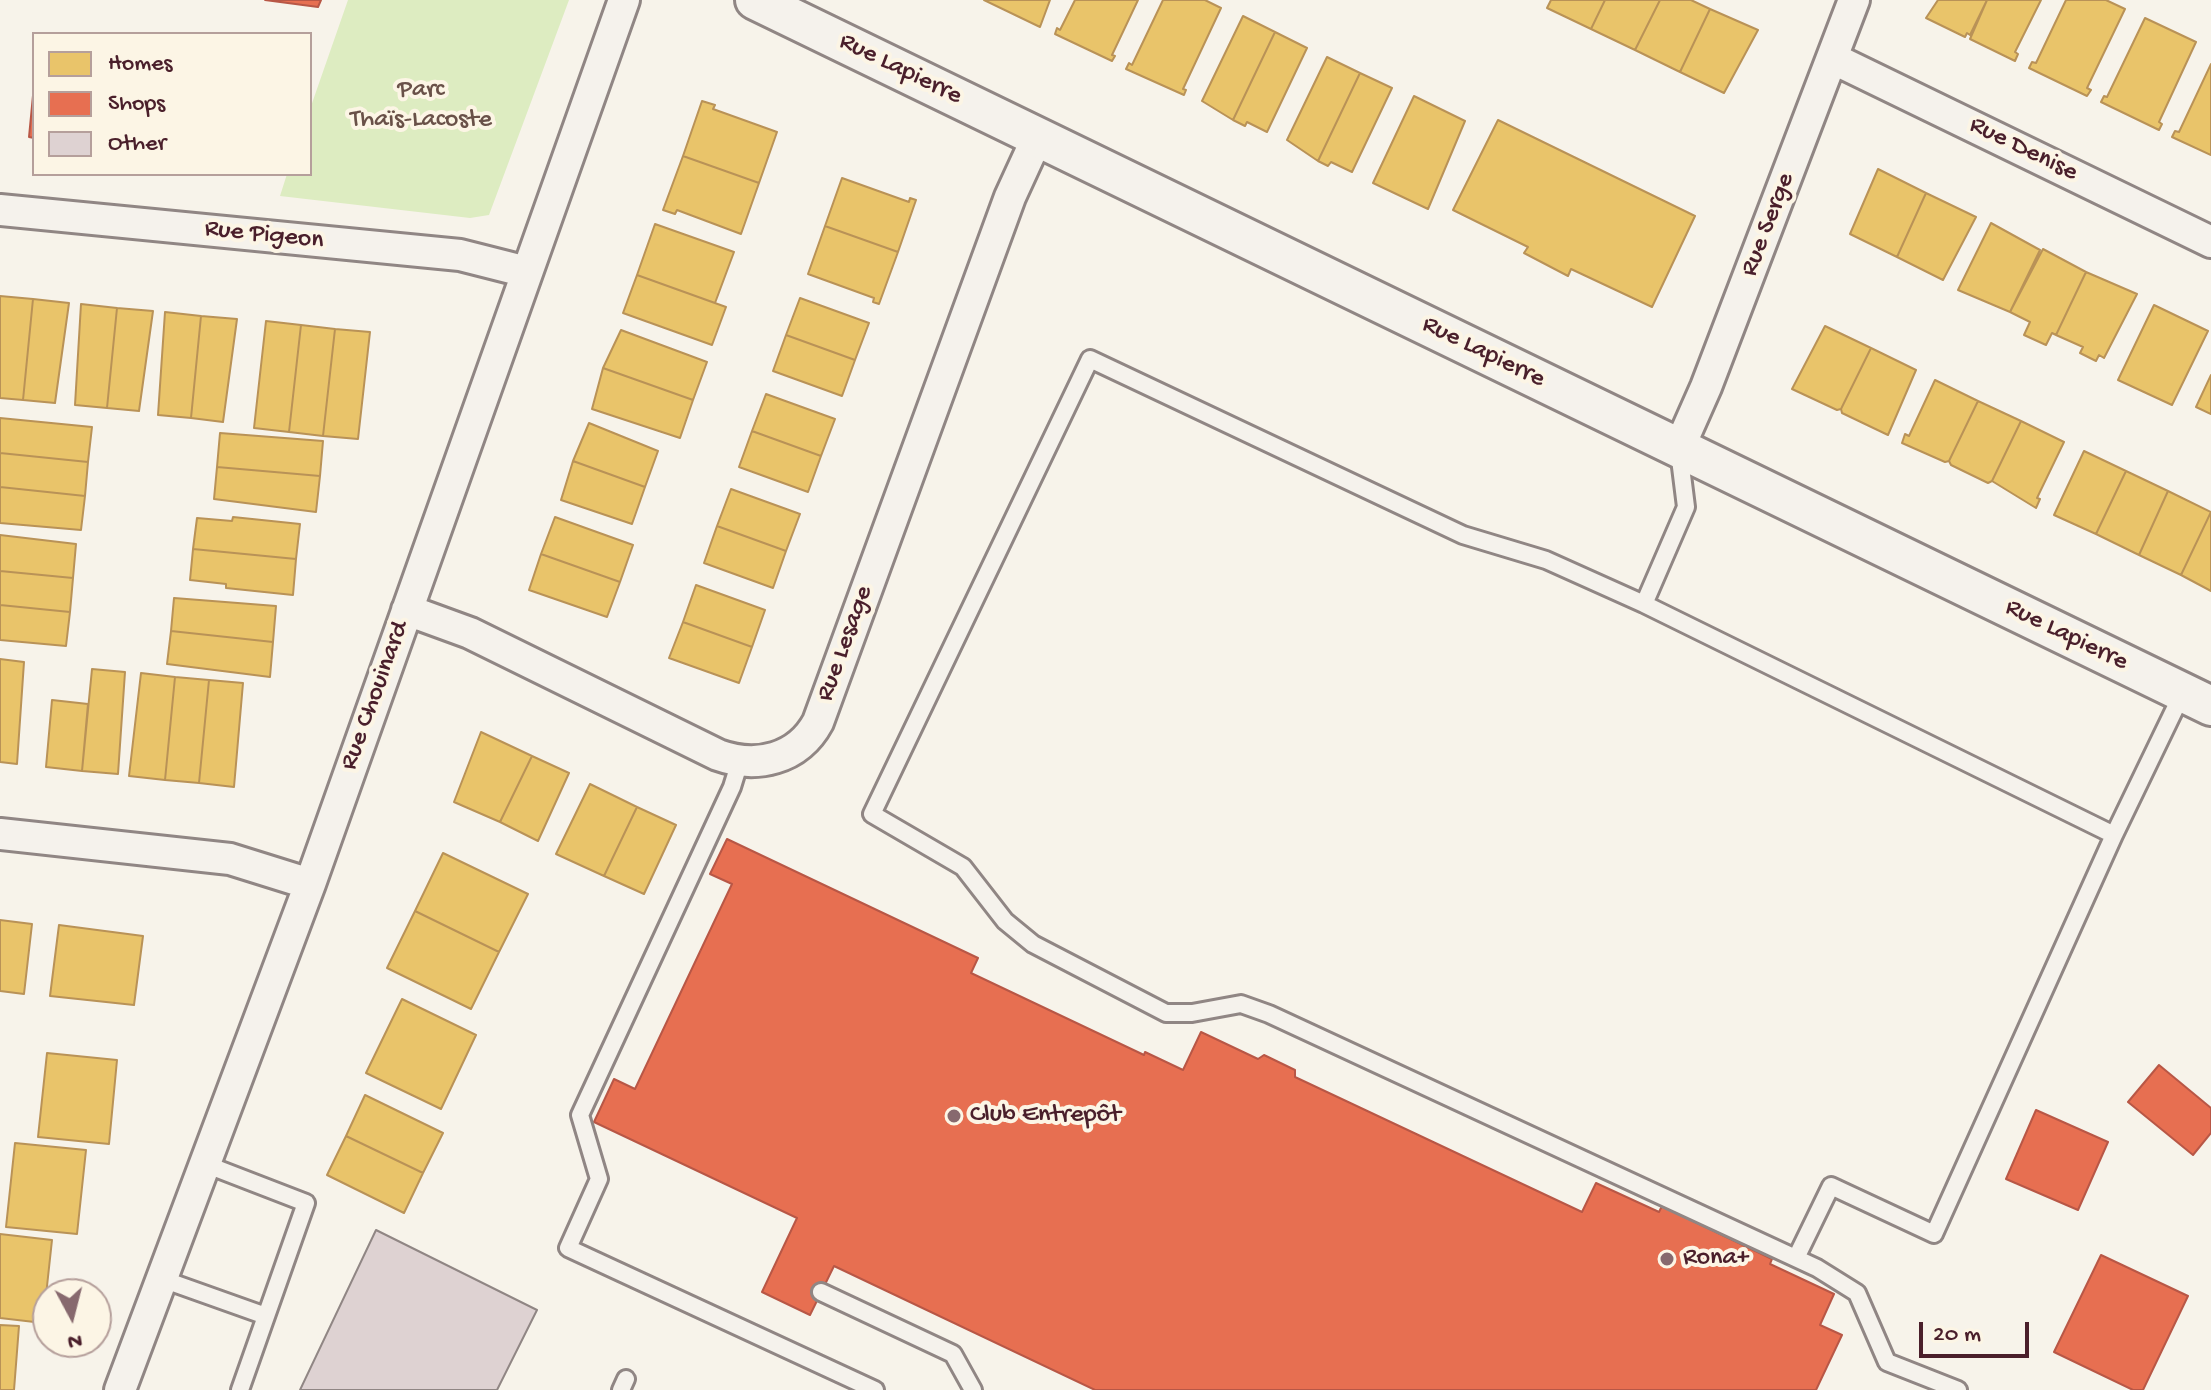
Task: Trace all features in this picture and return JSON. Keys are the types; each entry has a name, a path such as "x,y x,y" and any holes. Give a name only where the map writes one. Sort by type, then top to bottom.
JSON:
{"street":[{"name":"Rue Chouinard","path":"120,1390 310,884 624,0"},
{"name":"Rue Lapierre","path":"755,0 2197,699"},
{"name":"Rue Serge","path":"1679,448 1834,59 1854,0"},
{"name":"Rue Denise","path":"1834,59 2211,242"},
{"name":"Rue Lesage","path":"407,610 470,633 699,746 740,761 769,760 794,750 818,722 1010,197 1038,136"},
{"name":"Rue Pigeon","path":"0,210 460,255 527,272"},
{"path":"0,834 230,859 310,884"}],"lane":[{"path":"1958,1390 1887,1362 1857,1293 1796,1258 1269,1014 1241,1004 1192,1013 1166,1013 1033,944 1005,921 963,867 872,814 1090,359 1463,535 1546,560 1644,604 2114,835"},
{"path":"1644,604 1686,507 1679,448"},
{"path":"1796,1258 1831,1186 1934,1234 2114,835 2197,699"},
{"path":"740,761 730,793 580,1115 599,1179 568,1248 875,1390"},
{"path":"205,1164 306,1203 240,1390"},
{"path":"162,1279 266,1316"},
{"path":"821,1292 953,1354 973,1390"}],"green space":[{"name":"Parc Thaïs-Lacoste","path":"348,0 569,0 489,215 470,218 280,196 286,176 312,176 312,103"}],"building: Homes":[{"path":"984,0 1050,0 1040,27"},
{"path":"1075,0 1138,0 1112,61 1055,34"},
{"path":"1163,0 1205,0 1221,8 1183,89 1186,90 1184,95 1126,69 1129,63 1132,65"},
{"path":"1551,0 1605,0 1591,29 1547,8"},
{"path":"1605,0 1660,0 1635,50 1591,29"},
{"path":"1660,0 1691,0 1710,9 1680,72 1635,50"},
{"path":"1938,0 1987,0 1970,35 1967,33 1965,37 1926,18"},
{"path":"1987,0 2041,0 2015,52 2018,54 2015,61 1970,39"},
{"path":"2066,0 2106,0 2125,9 2087,88 2091,90 2087,96 2029,68 2032,62 2036,63"},
{"path":"1710,9 1758,30 1724,93 1680,72"},
{"path":"1243,16 1275,32 1233,120 1202,101"},
{"path":"2145,18 2196,42 2159,122 2162,124 2159,130 2101,102 2104,96 2107,97"},
{"path":"1275,32 1307,48 1267,132 1247,122 1245,126 1233,120"},
{"path":"1327,57 1360,73 1318,161 1287,140"},
{"path":"2211,64 2211,155 2172,137 2175,131 2179,132"},
{"path":"1360,73 1392,88 1352,172 1331,162 1328,166 1318,161"},
{"path":"1414,96 1465,121 1428,209 1373,183"},
{"path":"702,101 715,105 713,109 777,132 759,183 683,156"},
{"path":"1498,120 1695,216 1652,307 1571,269 1568,276 1524,253 1528,247 1453,210"},
{"path":"683,156 759,183 741,234 677,210 675,214 663,210"},
{"path":"1878,169 1926,193 1897,257 1850,234"},
{"path":"842,178 909,202 910,198 916,200 898,252 825,226"},
{"path":"1926,193 1976,217 1943,280 1897,257"},
{"path":"1991,223 2040,250 2010,312 1958,290"},
{"path":"655,224 734,252 715,303 637,275"},
{"path":"825,226 898,252 879,304 873,302 874,298 808,274"},
{"path":"2043,249 2086,272 2056,335 2052,333 2046,345 2024,335 2030,322 2010,312"},
{"path":"2086,272 2137,294 2104,358 2099,355 2096,361 2080,353 2083,347 2056,335"},
{"path":"637,275 726,307 712,345 623,313"},
{"path":"0,296 33,299 23,400 0,398"},
{"path":"800,298 869,323 855,360 786,335"},
{"path":"33,299 69,303 55,403 23,400"},
{"path":"81,304 117,308 107,408 75,405"},
{"path":"2154,305 2208,331 2172,405 2118,380"},
{"path":"117,308 153,311 139,411 107,408"},
{"path":"165,312 201,316 191,418 158,415"},
{"path":"201,316 237,319 223,422 191,418"},
{"path":"266,321 301,325 289,432 254,428"},
{"path":"301,325 335,329 323,436 289,432"},
{"path":"1825,326 1871,348 1841,409 1837,410 1792,389"},
{"path":"335,329 370,332 358,439 323,436"},
{"path":"621,330 707,362 693,400 603,368"},
{"path":"786,335 855,360 842,396 773,371"},
{"path":"1871,348 1916,370 1888,435 1842,413 1841,409"},
{"path":"603,368 693,400 680,438 592,409"},
{"path":"2211,375 2211,414 2196,407"},
{"path":"1935,380 1978,401 1949,461 1945,462 1902,443 1905,434 1909,436"},
{"path":"766,394 835,419 821,456 752,431"},
{"path":"1978,401 2021,421 1992,481 1988,483 1951,465 1949,461"},
{"path":"0,418 92,427 88,462 0,453"},
{"path":"2021,421 2064,442 2037,498 2040,499 2036,508 1992,481"},
{"path":"589,423 658,451 645,487 573,461"},
{"path":"752,431 821,456 808,492 739,467"},
{"path":"220,433 323,441 320,476 217,467"},
{"path":"2084,451 2126,471 2096,534 2054,515"},
{"path":"0,453 88,462 85,496 0,487"},
{"path":"573,461 645,487 632,524 561,500"},
{"path":"217,467 320,476 316,512 214,499"},
{"path":"2126,471 2168,491 2139,555 2096,534"},
{"path":"0,487 85,496 81,530 0,523"},
{"path":"731,489 800,514 786,551 717,526"},
{"path":"2168,491 2211,512 2181,575 2139,555"},
{"path":"2211,512 2211,591 2181,575"},
{"path":"233,517 300,524 296,559 193,549 197,518 232,521"},
{"path":"555,517 633,545 620,582 541,554"},
{"path":"717,526 786,551 773,588 704,563"},
{"path":"0,535 76,544 73,578 0,571"},
{"path":"193,549 296,559 293,595 226,588 226,584 190,580"},
{"path":"541,554 620,582 607,617 529,590"},
{"path":"0,571 73,578 70,612 0,605"},
{"path":"696,585 765,610 752,647 683,622"},
{"path":"174,598 276,606 273,642 171,631"},
{"path":"0,605 70,612 66,646 0,640"},
{"path":"683,622 752,647 739,683 669,658"},
{"path":"171,631 273,642 270,677 167,664"},
{"path":"0,659 24,662 17,764 0,762"},
{"path":"92,669 125,672 118,774 82,771"},
{"path":"141,673 175,677 165,780 129,776"},
{"path":"175,677 209,680 199,783 165,780"},
{"path":"209,680 243,683 234,787 199,783"},
{"path":"52,700 88,704 82,771 46,767"},
{"path":"481,732 532,756 500,822 454,802"},
{"path":"532,756 569,773 538,841 500,822"},
{"path":"590,784 637,807 604,876 556,854"},
{"path":"637,807 676,825 644,894 604,876"},
{"path":"443,853 528,894 499,952 415,911"},
{"path":"415,911 499,952 471,1009 387,968"},
{"path":"0,920 32,924 24,994 0,991"},
{"path":"59,925 143,936 134,1005 50,996"},
{"path":"402,999 476,1035 441,1109 366,1073"},
{"path":"47,1053 117,1060 109,1144 38,1137"},
{"path":"365,1095 443,1133 423,1173 346,1136"},
{"path":"346,1136 423,1173 404,1213 327,1175"},
{"path":"15,1143 86,1150 77,1234 6,1227"},
{"path":"0,1234 52,1240 48,1278 32,1278 32,1322 0,1318"},
{"path":"0,1325 19,1326 14,1390 0,1390"}],"building: Shops":[{"path":"265,0 321,0 318,7"},
{"path":"32,106 32,138 29,137"},
{"path":"727,839 978,958 971,973 1144,1055 1145,1052 1183,1070 1201,1032 1258,1059 1264,1055 1295,1070 1295,1077 1582,1212 1596,1183 1659,1212 1662,1206 1772,1259 1770,1264 1834,1294 1820,1325 1842,1335 1816,1390 1095,1390 834,1266 810,1315 762,1292 797,1218 594,1122 614,1079 635,1089 732,884 710,874"},
{"path":"2159,1065 2211,1108 2211,1133 2193,1155 2128,1102"},
{"path":"2036,1110 2108,1142 2078,1210 2006,1179"},
{"path":"2101,1255 2188,1296 2143,1390 2133,1390 2054,1352"}],"building: Other":[{"path":"376,1230 537,1310 497,1390 300,1390"}],"place":[{"name":"Club Entrepôt","path":"954,1116"},
{"name":"Rona+","path":"1667,1259"}]}
